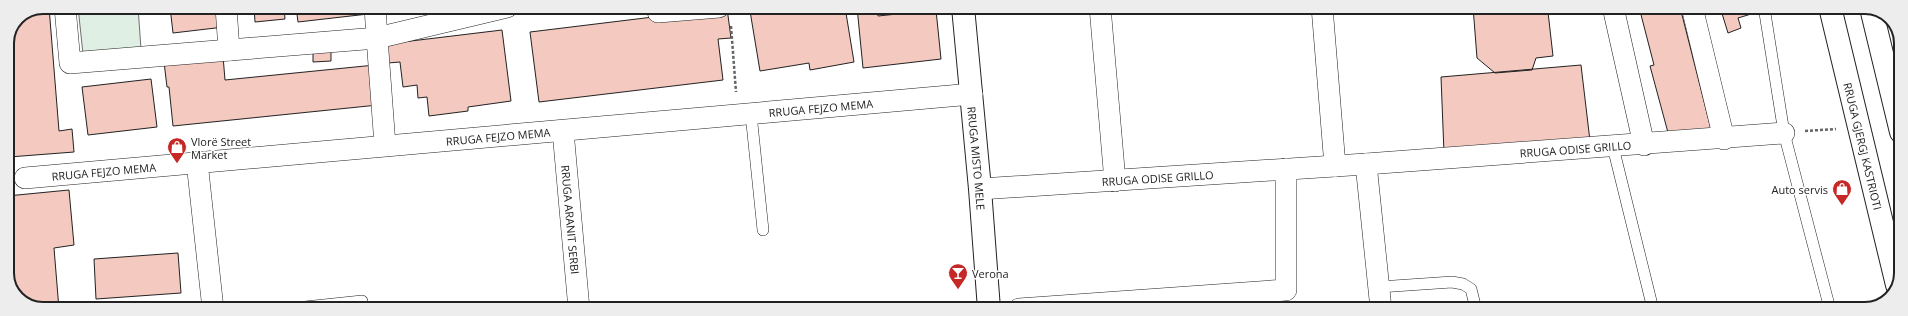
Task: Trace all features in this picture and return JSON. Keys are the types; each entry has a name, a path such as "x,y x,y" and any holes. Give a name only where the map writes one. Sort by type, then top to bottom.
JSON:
{"main road":[{"name":"RRUGA MISTO MELE","path":"964,14 972,94 988,302"},
{"name":"RRUGA GJERGJ KASTRIOTI","path":"1832,14 1894,273"},
{"path":"1873,15 1894,103"}],"street":[{"path":"66,14 70,63 377,38 478,14"},
{"path":"226,14 229,50"},
{"path":"375,14 385,145"},
{"path":"702,14 724,15"},
{"path":"1101,14 1115,181"},
{"path":"1323,14 1335,166"},
{"path":"1615,14 1644,145"},
{"path":"1694,14 1724,139"},
{"name":"RRUGA FEJZO MEMA","path":"25,178 972,94"},
{"name":"RRUGA ARANIT SERBI","path":"563,131 578,302"},
{"name":"RRUGA ODISE GRILLO","path":"980,190 1644,145 1784,133"},
{"path":"197,162 212,302"},
{"path":"1366,164 1380,302"},
{"path":"1117,302 1286,290 1286,169"}],"lane":[{"path":"1765,14 1784,133 1828,302"},
{"path":"744,115 763,230"},
{"path":"1613,147 1651,302"},
{"path":"1379,287 1452,282 1463,284 1471,289 1474,302"},
{"path":"352,302 362,301"}],"path":[{"path":"724,15 744,115"},
{"path":"1784,133 1858,127"}],"green space":[{"path":"79,14 138,14 141,49 83,54"}],"building":[{"path":"50,14 59,131 72,129 74,152 14,157 14,43 16,32 22,22 32,16"},
{"path":"171,14 222,14 224,27 173,33"},
{"path":"254,14 285,14 285,19 255,22"},
{"path":"297,14 368,14 298,22"},
{"path":"678,14 728,14 731,38 718,39 723,80 539,102 530,32"},
{"path":"750,14 846,14 854,62 810,70 809,63 760,71"},
{"path":"858,14 878,14 878,16 897,14 936,14 941,59 863,68"},
{"path":"1474,14 1548,14 1553,56 1536,58 1532,70 1495,73 1477,58"},
{"path":"1641,14 1682,14 1711,129 1670,140 1650,66 1654,65"},
{"path":"1722,14 1751,14 1738,18 1741,28 1728,33"},
{"path":"502,30 511,101 468,107 468,111 429,116 427,97 418,98 417,85 403,87 400,62 388,63 386,44"},
{"path":"313,46 331,46 331,61 313,62"},
{"path":"223,56 225,80 375,65 378,105 173,126 169,87 167,87 164,62"},
{"path":"1581,65 1590,141 1444,153 1441,77"},
{"path":"151,79 157,127 88,135 82,87"},
{"path":"69,190 74,245 54,248 58,302 39,302 30,299 21,292 16,284 14,273 14,195"},
{"path":"178,253 181,293 96,299 94,259"}],"place":[{"name":"Vlorë Street Market","path":"177,164"},
{"name":"Auto servis","path":"1842,206"},
{"name":"Verona","path":"958,290"}]}
